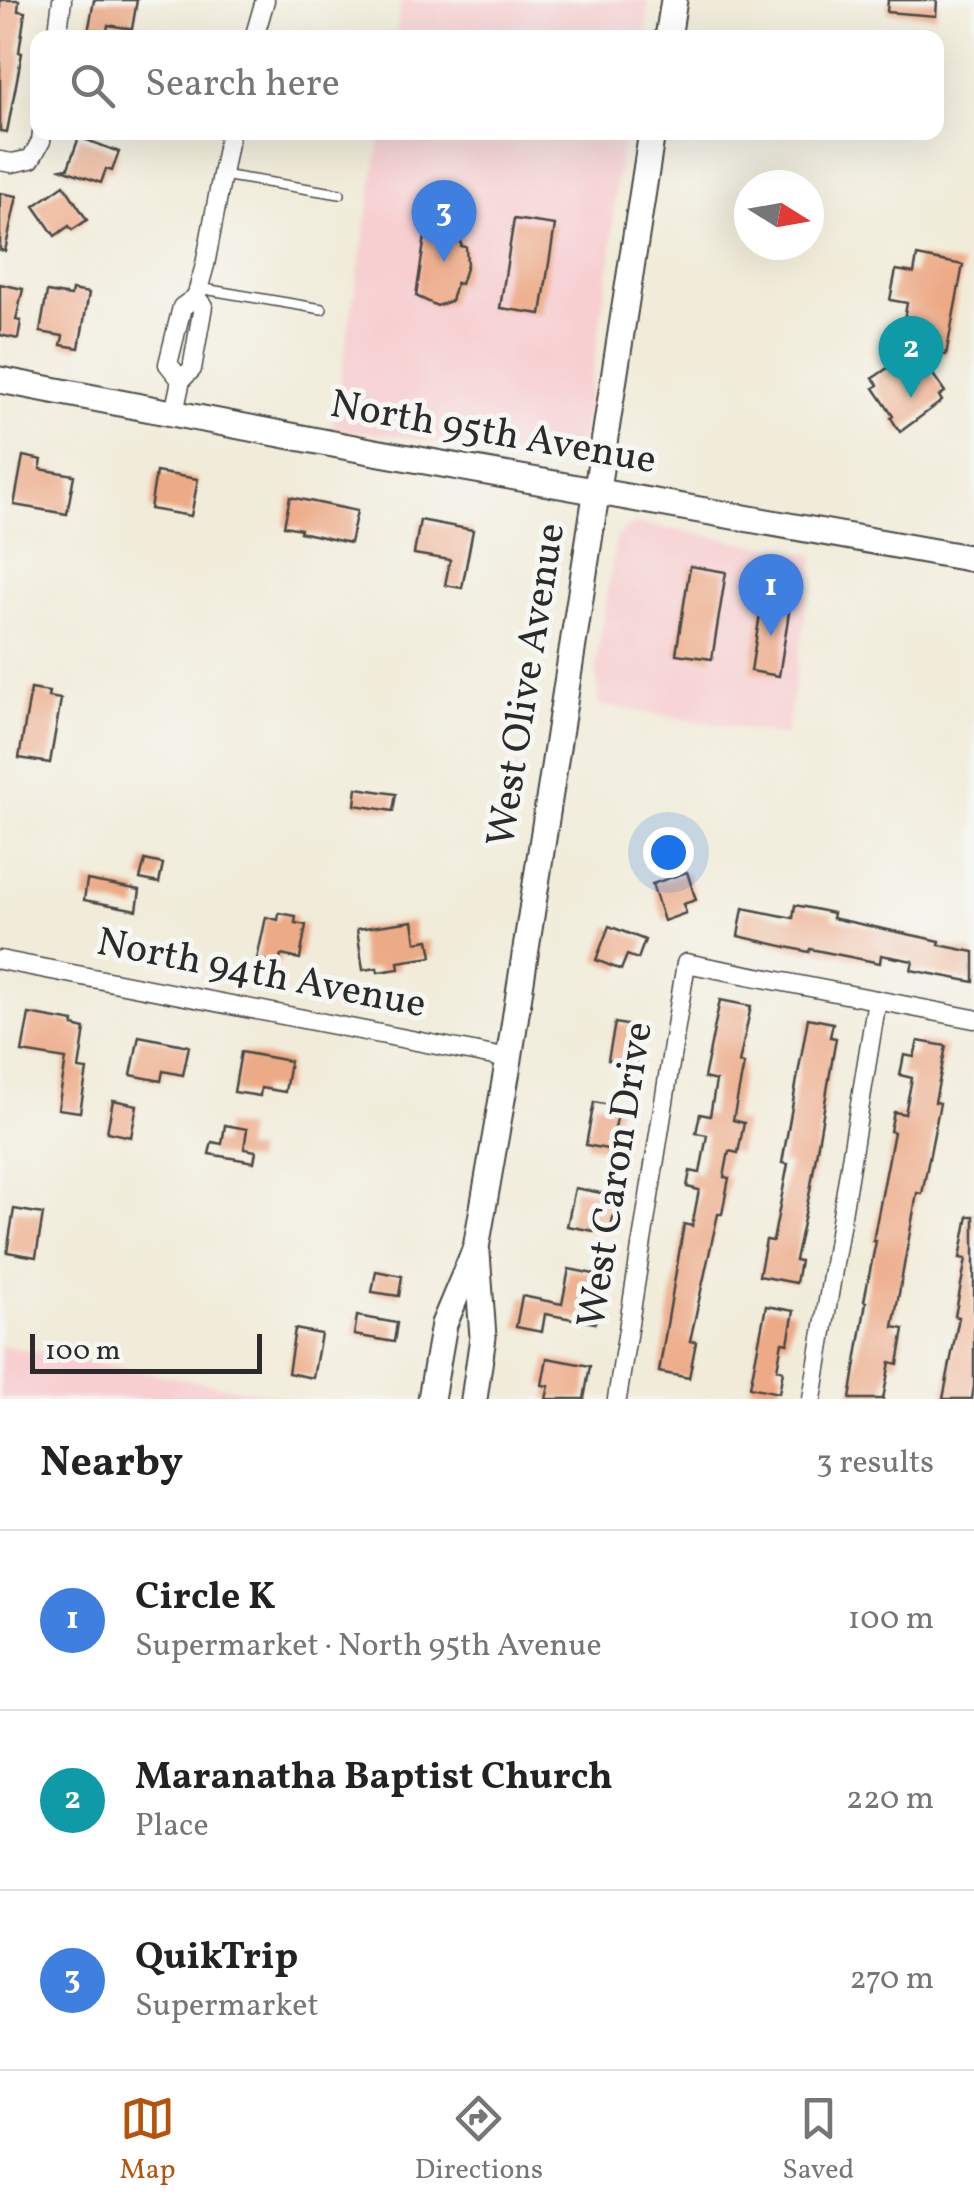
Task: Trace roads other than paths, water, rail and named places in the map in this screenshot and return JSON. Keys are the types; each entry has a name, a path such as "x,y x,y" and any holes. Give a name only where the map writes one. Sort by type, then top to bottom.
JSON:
{"main road":[{"path":"669,30 674,0"},
{"name":"West Olive Avenue","path":"431,1399 444,1324 476,1248 509,1059 651,140"},
{"name":"North 95th Avenue","path":"0,380 974,560"},
{"name":"West Olive Avenue","path":"474,1399 482,1337 476,1248"}],"street":[{"path":"57,30 62,0"},
{"path":"256,30 265,0"},
{"path":"0,160 12,163 31,159 41,140"},
{"path":"174,413 181,380 192,369 203,306 197,293 229,140"},
{"name":"North 94th Avenue","path":"0,960 509,1059"},
{"name":"West Caron Drive","path":"618,1399 686,962 877,1000"},
{"path":"812,1399 877,1000 974,1020"}],"lane":[{"path":"222,175 340,194"},
{"path":"197,293 322,309"}],"place":[{"name":"QuikTrip","path":"444,262"},
{"name":"Maranatha Baptist Church","path":"911,398"},
{"name":"Circle K","path":"771,636"}]}
